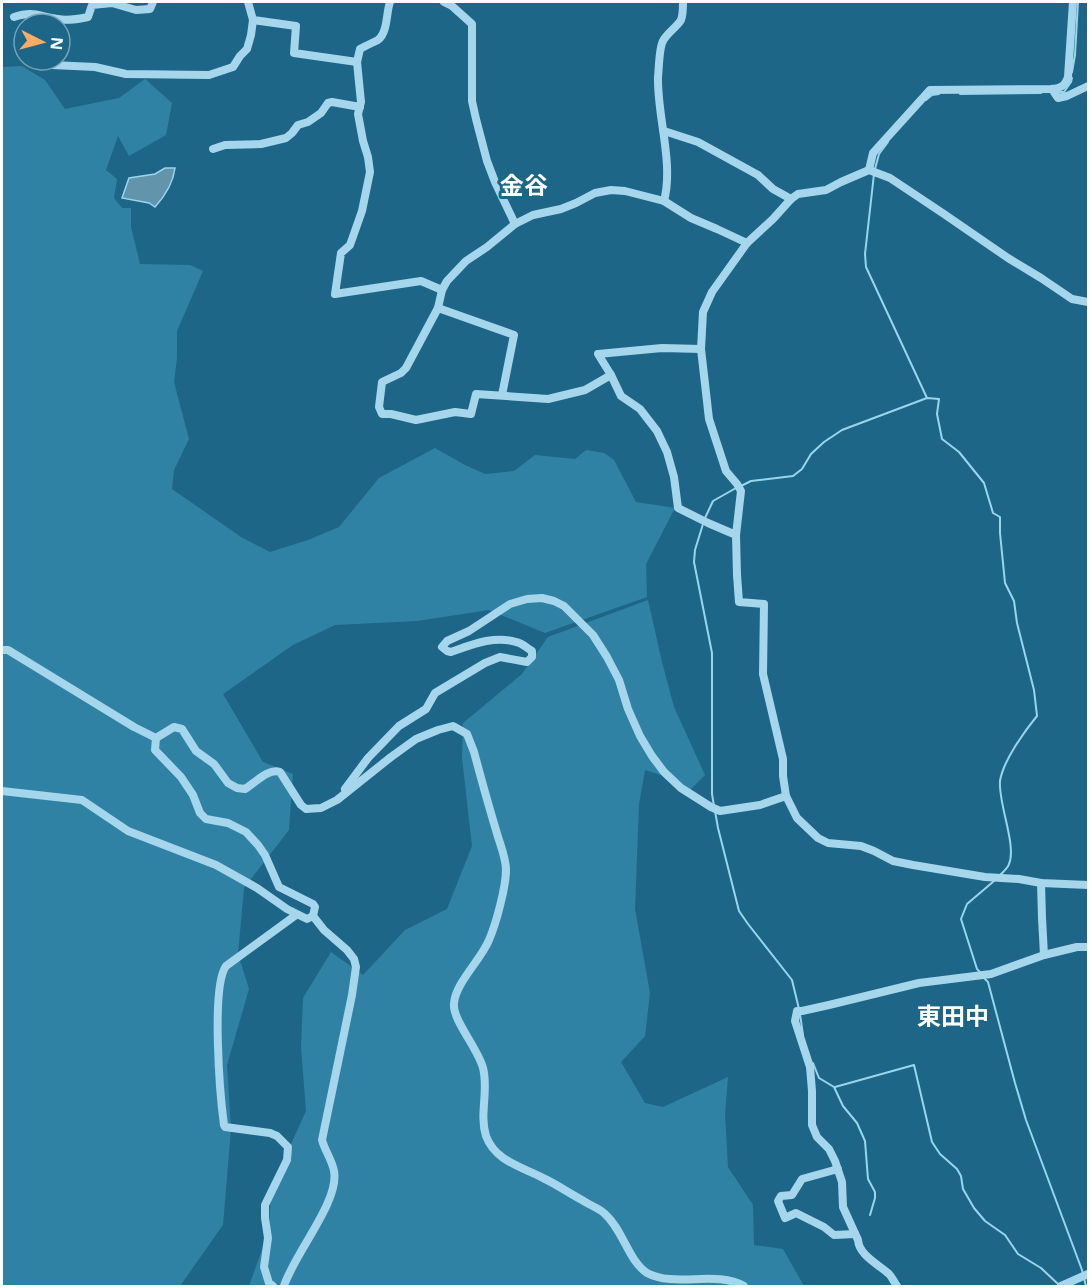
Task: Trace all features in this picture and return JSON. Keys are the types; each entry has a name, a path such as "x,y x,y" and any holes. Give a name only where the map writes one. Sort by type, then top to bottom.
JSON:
{"street":[{"path":"72,19 88,17 92,5 112,3 136,10 150,9 153,2"},
{"path":"72,66 95,67 126,74 216,74 234,67 240,56 248,49 253,20 248,2"},
{"path":"390,2 386,27 379,39 360,49 357,62 360,107 358,114 363,141 369,157 370,172 362,212 350,245 341,253 335,294 421,282 442,290"},
{"path":"444,2 472,24 472,102 487,161 515,224"},
{"path":"664,201 667,191 664,131 658,86 662,43 681,19 684,2"},
{"path":"869,170 873,153 930,90 1052,89 1060,88 1065,84 1068,77 1073,2"},
{"path":"253,20 296,26 294,53 357,62"},
{"path":"1052,89 1058,98 1089,86"},
{"path":"213,149 225,145 261,144 286,138 298,125 308,122 321,113 328,103 360,107"},
{"path":"664,131 698,142 758,175 772,189 791,199"},
{"path":"1089,302 1072,299 890,178 869,170 826,190 798,194 747,243 712,292 703,312 701,349 709,419 726,471 741,492 736,535 739,602 764,604 763,674 783,759 786,796 797,818 818,838 828,843 861,846 893,861 986,877 1089,885"},
{"path":"611,375 585,390 548,399 476,394 471,414 455,412 416,420 382,414 379,407 382,382 406,368 438,308 442,290 447,281 466,261 515,224 533,215 561,209 596,193 610,190 625,191 664,201 691,218 747,243"},
{"path":"438,308 514,335 502,395"},
{"path":"701,349 662,348 598,354 621,396 640,409 657,431 667,452 674,477 678,508 736,535"},
{"path":"337,800 368,758 399,726 426,709 435,693 485,663 500,657 527,662 532,657 532,651 518,642 500,639 451,652 442,647 447,641 469,631 510,604 527,598 542,598 564,606 593,635 619,680 628,709 646,746 664,772 681,788 720,811 760,805 786,796"},
{"path":"2,650 8,650 156,738"},
{"path":"156,738 174,727 182,729 196,751 214,764 228,783 237,788 245,789 276,770 280,772 306,809 314,810 337,800 416,739 453,726 467,734 506,869 503,897 489,940 457,992 453,1005 455,1017 476,1050 483,1069 484,1126 487,1137 503,1158 543,1177 604,1213 648,1274 668,1281 721,1280 736,1282 744,1287"},
{"path":"156,738 155,750 181,777 193,795 200,813 206,819 228,823 246,832 265,855 279,887 313,904 314,916 324,930 347,950 357,967 322,1140 334,1173 333,1187 324,1211 292,1266 284,1287"},
{"path":"2,791 82,800 128,831 216,865 257,888 296,915 307,919 314,916"},
{"path":"1041,883 1044,955"},
{"path":"273,1287 269,1283 264,1267 268,1238 265,1205 287,1161 288,1147 277,1136 270,1133 224,1125 219,1079 219,991 226,966 296,915"},
{"path":"897,1287 891,1276 858,1245 843,1206 842,1182 838,1169 829,1149 817,1137 812,1125 810,1067 795,1021 797,1011 919,983 991,974 1044,955 1077,947 1089,947"},
{"path":"838,1169 802,1179 792,1195 781,1196 778,1200 785,1218 796,1213 824,1227 834,1235 855,1234"},
{"path":"1061,1287 1089,1274"}],"shaded area":[{"path":"12,66 12,72 32,72 45,80 65,109 119,98 145,79 172,103 166,135 129,156 118,136 106,170 117,179 114,198 122,208 131,208 131,227 140,264 190,265 203,271 177,331 174,382 189,439 174,470 172,489 241,537 270,552 339,527 379,478 435,448 485,474 514,471 535,455 575,459 586,450 604,453 614,460 636,502 675,508 646,564 647,597 545,633 489,610 417,621 335,625 293,645 223,694 263,762 293,774 289,830 244,888 238,954 249,989 227,1065 231,1129 223,1225 180,1286 2,1286 2,67"},
{"path":"165,168 175,168 174,174 168,189 155,207 149,203 122,198 129,178 155,174"},
{"path":"648,600 674,707 705,775 688,792 674,779 645,770 639,804 635,909 650,993 645,1036 621,1062 645,1103 663,1107 728,1077 725,1114 728,1167 753,1205 754,1245 783,1249 804,1286 249,1286 269,1230 271,1188 306,1111 301,1047 303,998 331,952 363,975 405,930 447,909 472,846 462,758 463,723 522,674 548,637"}],"waterway":[{"path":"1072,72 1078,2"},
{"path":"1059,92 1064,92 1072,78"},
{"path":"960,94 1041,93"},
{"path":"926,100 932,95 939,94"},
{"path":"875,169 879,154 888,142"},
{"path":"874,174 865,254 866,267 927,398"},
{"path":"741,486 751,481 793,476 802,469 811,454 842,430 927,398 939,399 937,414 942,439 959,452 984,483 993,513 1000,517 1005,583 1014,601 1017,623 1034,690 1037,716 1020,738 1000,781 1011,847 1008,865 1000,875"},
{"path":"705,518 713,501 736,488"},
{"path":"703,524 694,562 712,653 712,794 714,806"},
{"path":"715,811 739,911 792,980 799,1009"},
{"path":"980,972 977,969 961,919 967,904 994,881"},
{"path":"983,977 988,982 1026,1120 1086,1286"},
{"path":"800,1014 803,1035"},
{"path":"813,1063 819,1078 834,1087 843,1106 857,1123 865,1141 868,1179 875,1192 870,1215"},
{"path":"835,1087 914,1065 932,1142 940,1154 957,1169 961,1176 963,1189 974,1208 985,1221 1005,1235 1018,1254 1041,1268 1058,1284"}],"district":[{"name":"金谷","path":"524,184"},
{"name":"東田中","path":"953,1015"}]}
